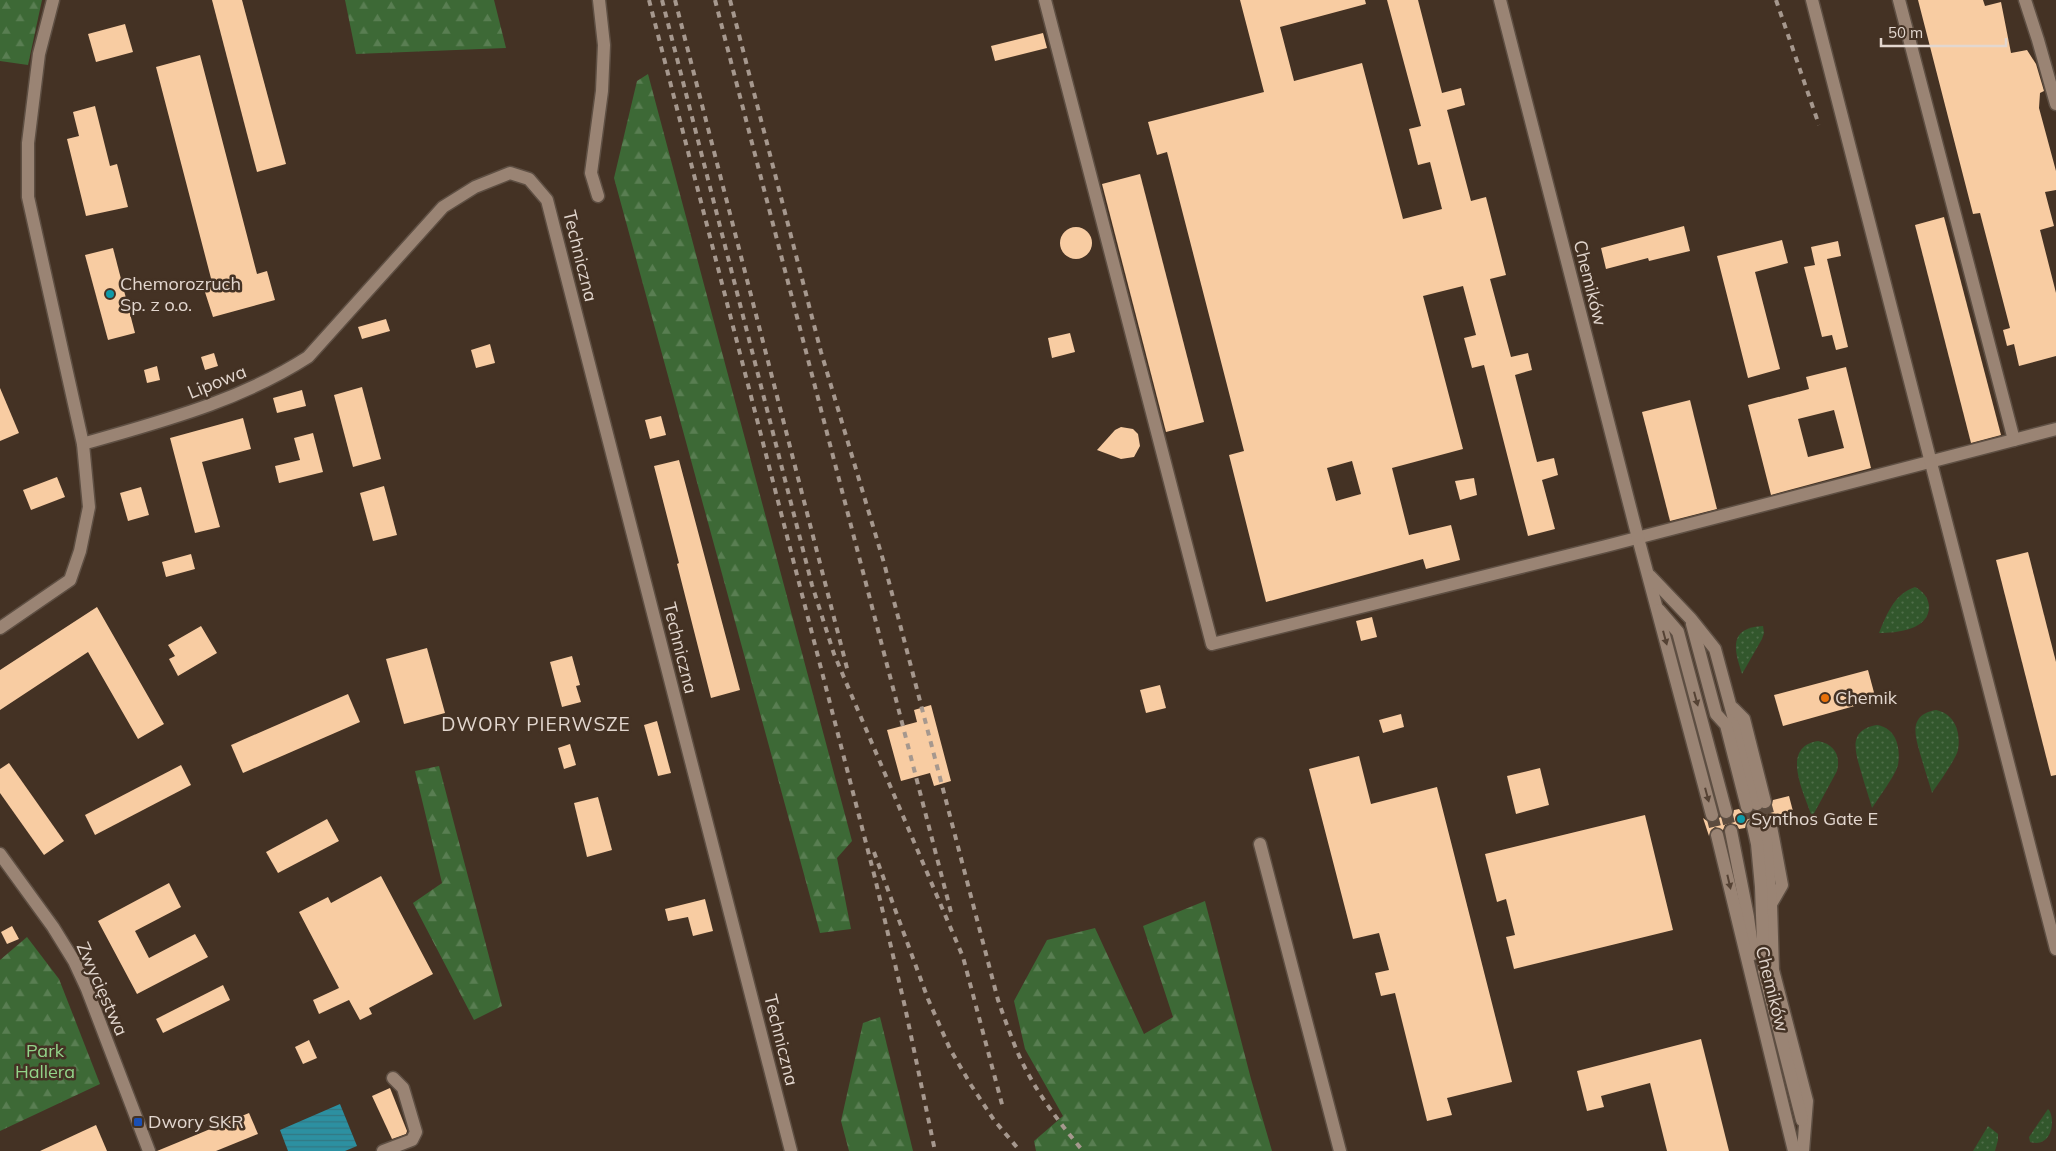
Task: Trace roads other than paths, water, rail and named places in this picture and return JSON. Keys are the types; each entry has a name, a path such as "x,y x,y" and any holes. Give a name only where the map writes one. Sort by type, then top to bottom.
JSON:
{"street":[{"path":"0,628 70,580 80,551 89,507 83,444 28,197 28,143 39,54 53,0"},
{"path":"598,196 591,173 602,91 604,45 599,0"},
{"path":"1045,0 1212,644 1638,538 2056,429"},
{"name":"Chemików","path":"1500,0 1638,538 1712,816"},
{"path":"1812,0 2056,949"},
{"path":"1899,0 2014,440"},
{"path":"2025,0 2056,104"},
{"name":"Lipowa","path":"83,444 205,408 288,370 308,357 443,207 475,187 510,174"},
{"name":"Techniczna","path":"510,174 529,179 547,200 791,1151"},
{"name":"Chemików","path":"1648,574 1691,619 1716,649 1756,804 1726,725 1716,714 1691,619"},
{"path":"1657,609 1678,632 1726,812"},
{"path":"1803,1151 1805,1130 1807,1101 1772,970 1772,904 1782,885 1762,823 1757,844 1761,887 1764,971 1805,1130"},
{"path":"1731,831 1748,917 1754,966 1786,1099 1785,1116"},
{"name":"Chemików","path":"1717,835 1794,1151"},
{"path":"1260,844 1340,1151"},
{"name":"Zwycięstwa","path":"0,854 53,927 74,961 149,1151"},
{"path":"384,1151 412,1140 416,1132 403,1088 393,1078"}],"water":[{"path":"340,1104 357,1146 345,1151 288,1151 280,1130"}],"tunnel":[{"path":"1765,802 1770,821"},
{"path":"1757,804 1762,823"},
{"path":"1747,807 1753,826"},
{"path":"1726,812 1731,831"},
{"path":"1712,815 1717,835"}],"railway":[{"path":"649,0 875,878 905,1007 935,1151"},
{"path":"662,0 812,585 834,654 963,957 1003,1108"},
{"path":"675,0 848,672"},
{"path":"715,0 952,916"},
{"path":"730,0 821,352 884,563 998,1000 1017,1051 1030,1078 1055,1115 1083,1151"},
{"path":"1776,0 1819,125"},
{"path":"874,852 928,999 950,1049 994,1120 1020,1151"}],"place":[{"name":"Chemorozruch Sp. z o.o.","path":"110,294"},
{"name":"Chemik","path":"1825,698"},
{"name":"Synthos Gate E","path":"1741,819"},
{"name":"Dwory SKR","path":"138,1122"}],"district":[{"name":"DWORY PIERWSZE","path":"536,724"}],"park label":[{"name":"Park Hallera","path":"45,1061"}]}
